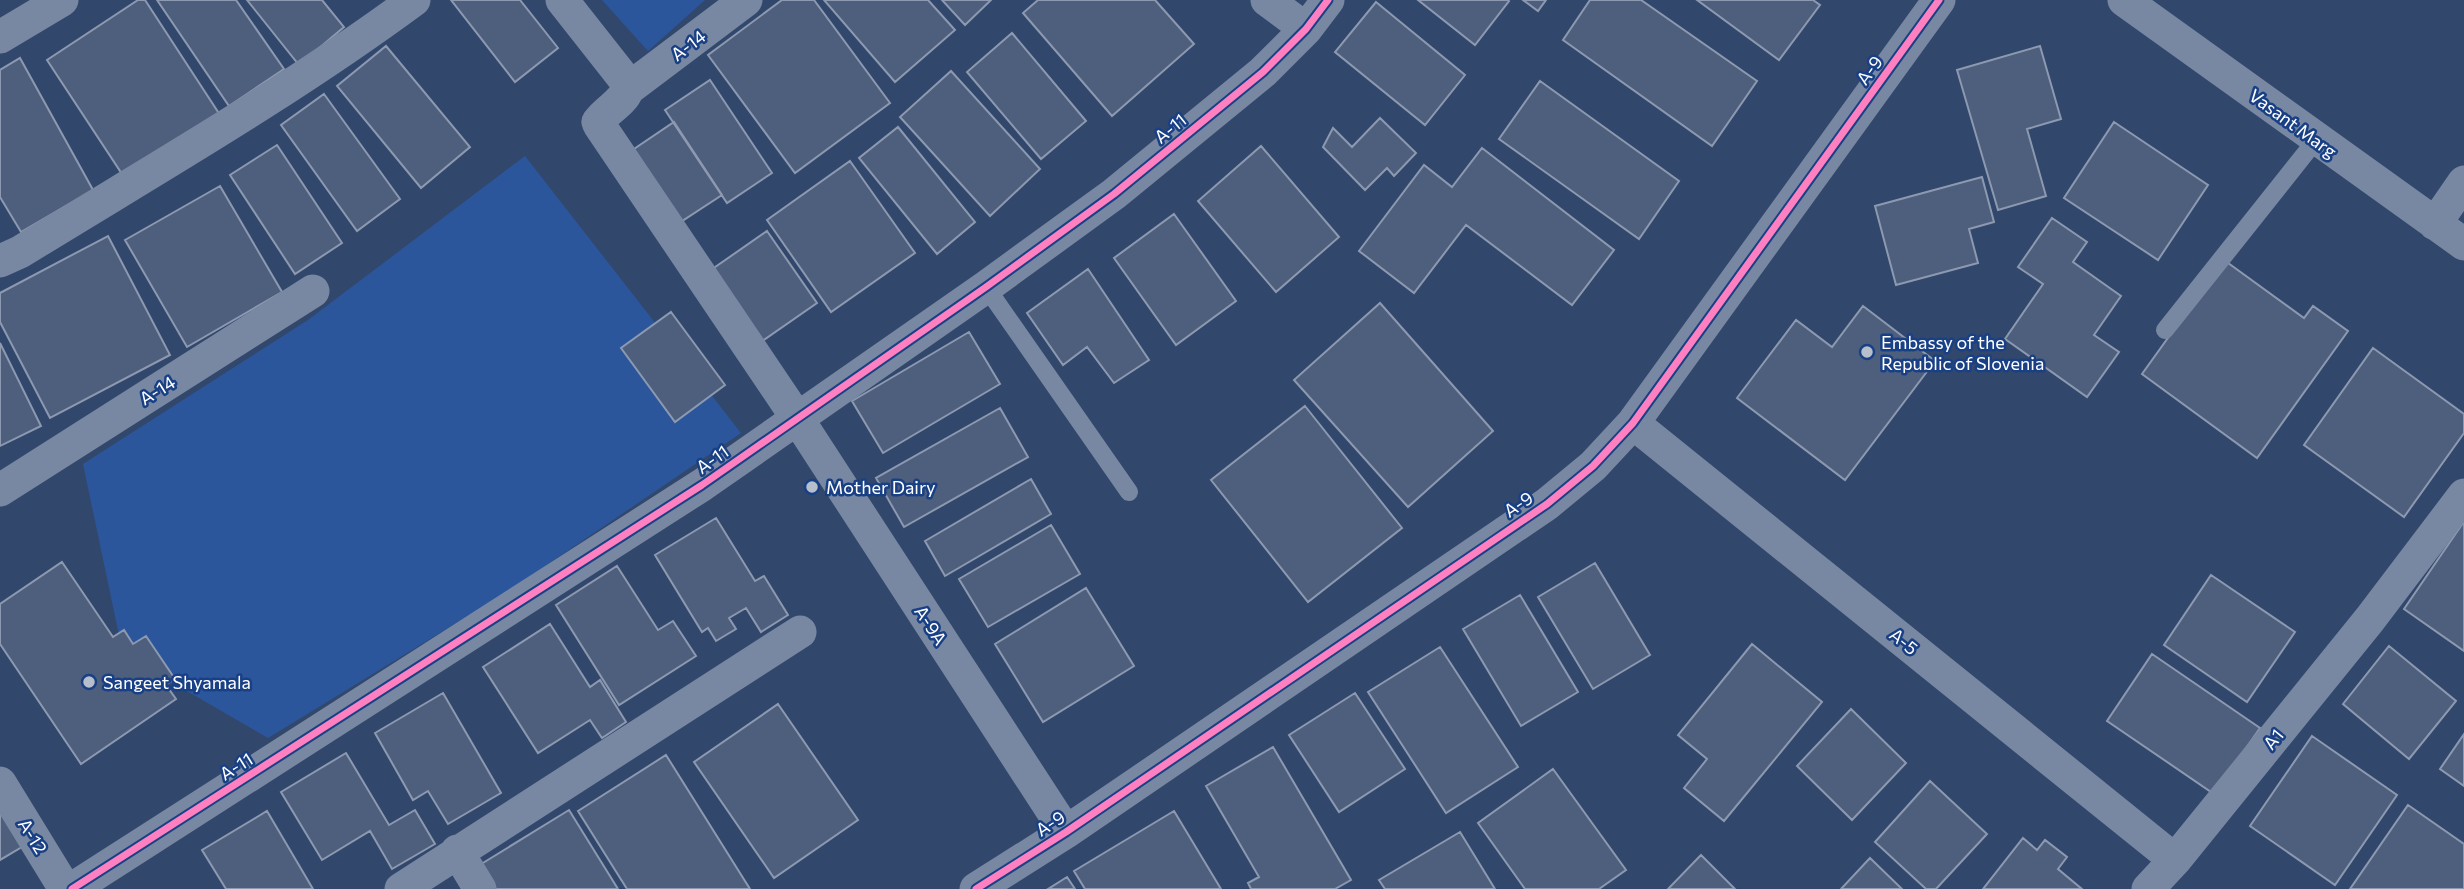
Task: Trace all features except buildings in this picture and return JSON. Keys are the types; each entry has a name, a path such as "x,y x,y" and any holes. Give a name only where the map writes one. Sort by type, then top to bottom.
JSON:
{"street":[{"path":"0,37 62,0"},
{"path":"0,261 20,252 232,125 414,0"},
{"path":"562,0 625,80 628,89"},
{"name":"A-14","path":"747,0 628,89 621,101 598,122 797,418"},
{"path":"1267,0 1306,29"},
{"name":"A-11","path":"72,889 702,485 986,287 1114,194 1263,72 1306,29 1328,0"},
{"name":"A-9","path":"977,889 1066,832 1547,504 1593,466 1633,423 1939,0"},
{"name":"Vasant Marg","path":"2123,0 2464,244"},
{"path":"2435,224 2464,182"},
{"name":"A-14","path":"0,490 313,291"},
{"name":"A-9A","path":"797,418 1066,832"},
{"name":"A-5","path":"1633,423 2175,860"},
{"name":"A1","path":"2148,889 2175,860 2370,619 2464,495"},
{"path":"401,889 800,632"},
{"name":"A-12","path":"0,783 65,889"},
{"path":"457,851 480,889"}],"lane":[{"path":"2165,330 2316,140"},
{"path":"986,287 1129,492"}],"shaded area":[{"path":"602,0 705,0 648,51"},
{"path":"525,156 741,433 507,592 268,738 123,654 83,464 308,320"}],"cycle path":[{"path":"72,889 702,485 986,287 1114,194 1263,72 1306,29 1328,0"},
{"path":"976,889 1066,832 1547,504 1593,466 1633,423 1939,0"}],"place":[{"name":"Embassy of the Republic of Slovenia","path":"1867,352"},
{"name":"Mother Dairy","path":"812,487"},
{"name":"Sangeet Shyamala","path":"89,682"}]}
